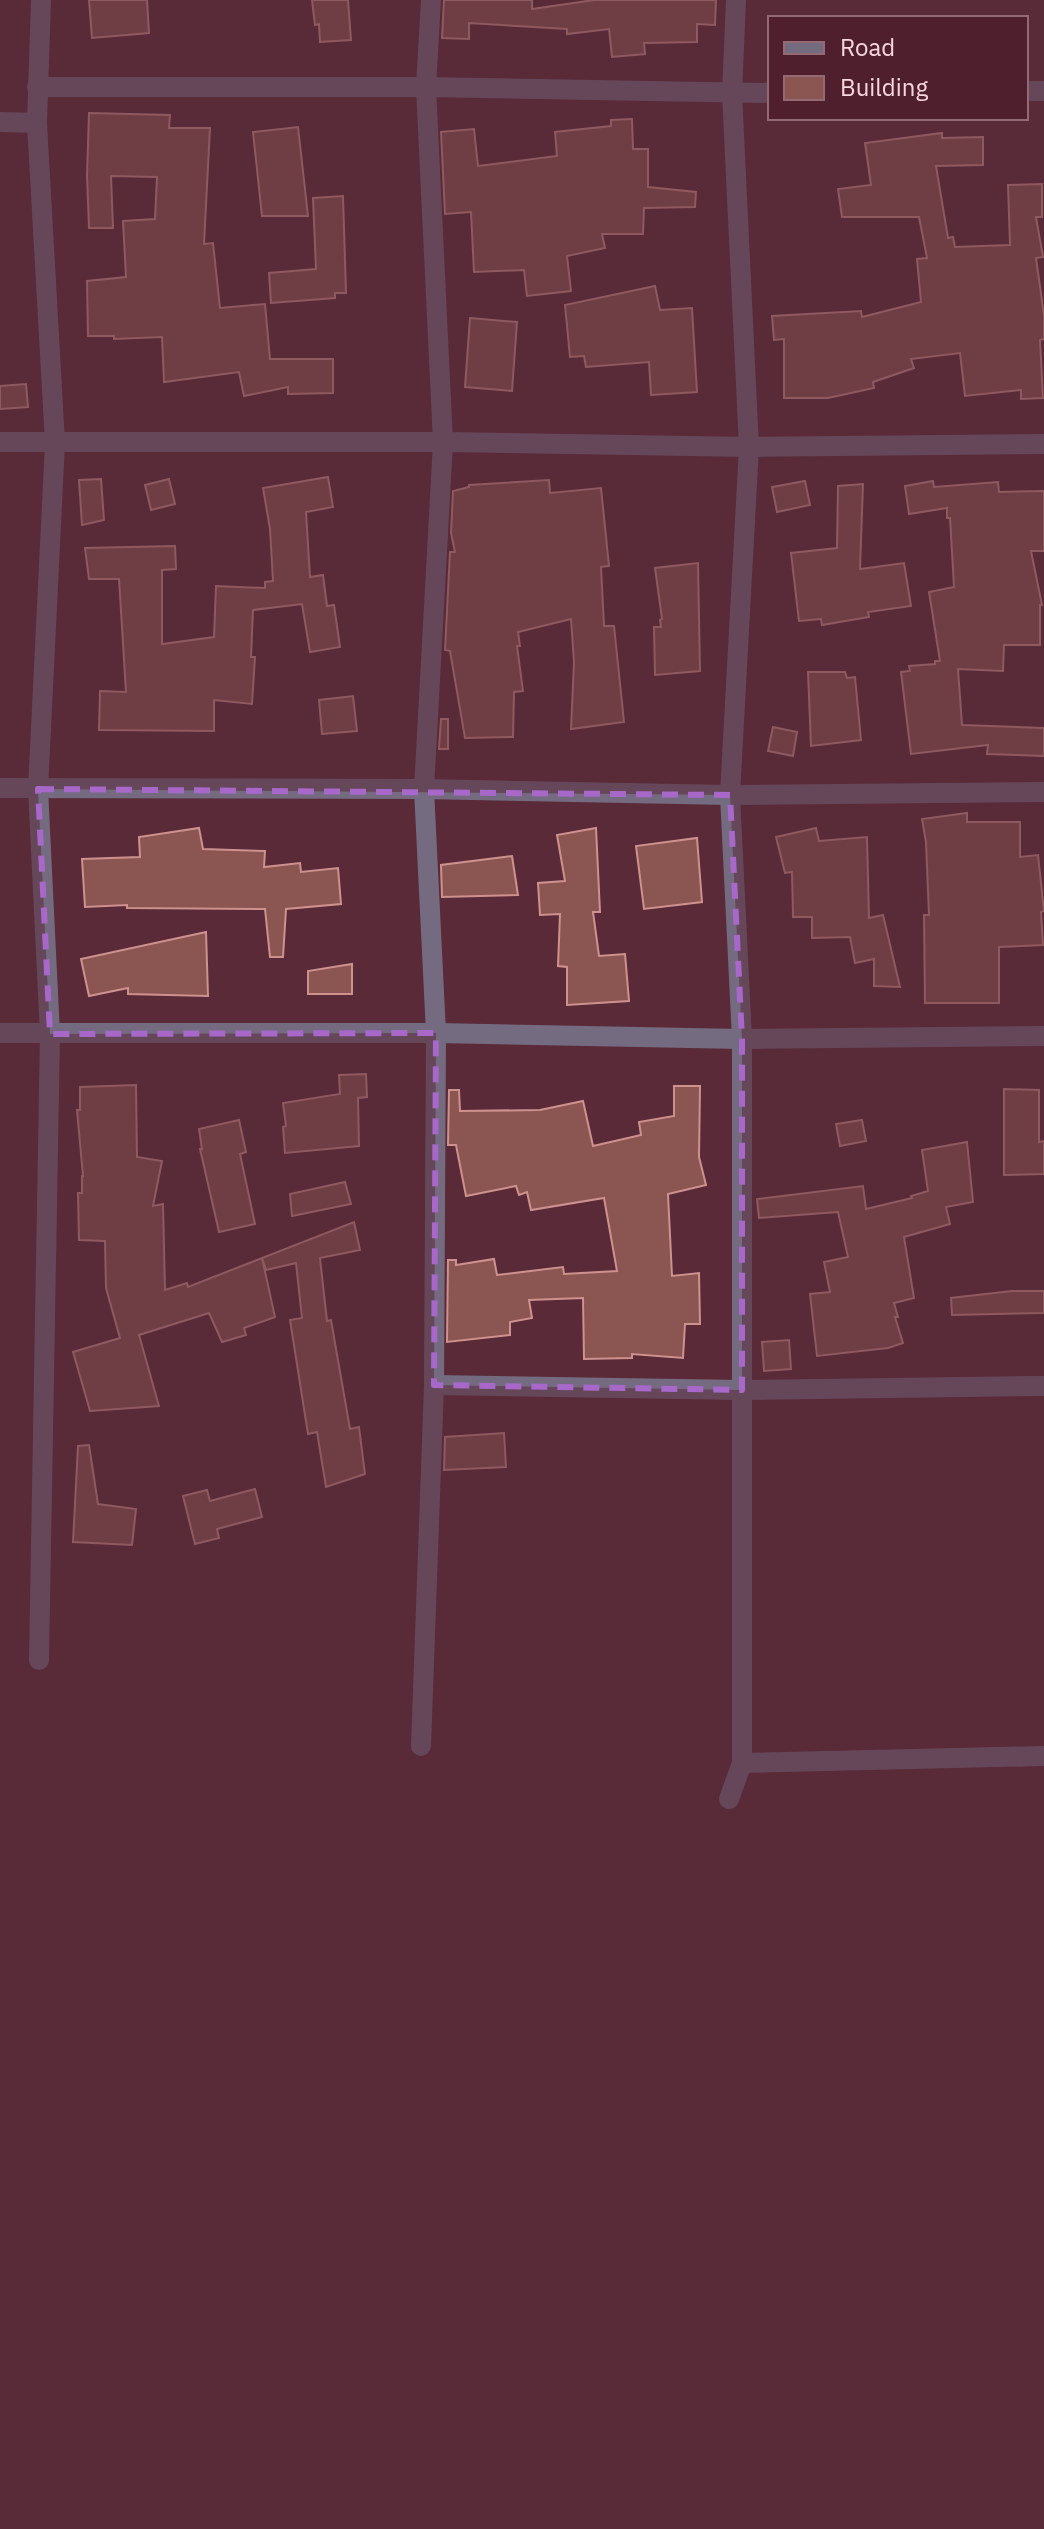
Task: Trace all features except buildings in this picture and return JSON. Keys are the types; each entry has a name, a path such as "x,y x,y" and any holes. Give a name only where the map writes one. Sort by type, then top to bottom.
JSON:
{"street":[{"path":"39,1660 50,1034 38,789 55,443 37,123 41,0"},
{"path":"421,1746 434,1385 436,1033 424,789 443,442 426,87 431,0"},
{"path":"729,1799 742,1763 742,1039 730,795 749,447 732,93 736,0"},
{"path":"37,87 426,87 768,93"},
{"path":"0,122 37,123"},
{"path":"0,442 443,442 749,447 1044,444"},
{"path":"0,788 424,789 730,795 1044,792"},
{"path":"0,1033 436,1033 742,1039 1044,1036"},
{"path":"434,1385 742,1390 1044,1386"},
{"path":"742,1763 1044,1756"}],"highlighted area":[{"path":"38,789 730,795 742,1039 742,1390 434,1385 436,1033 50,1034"}]}
